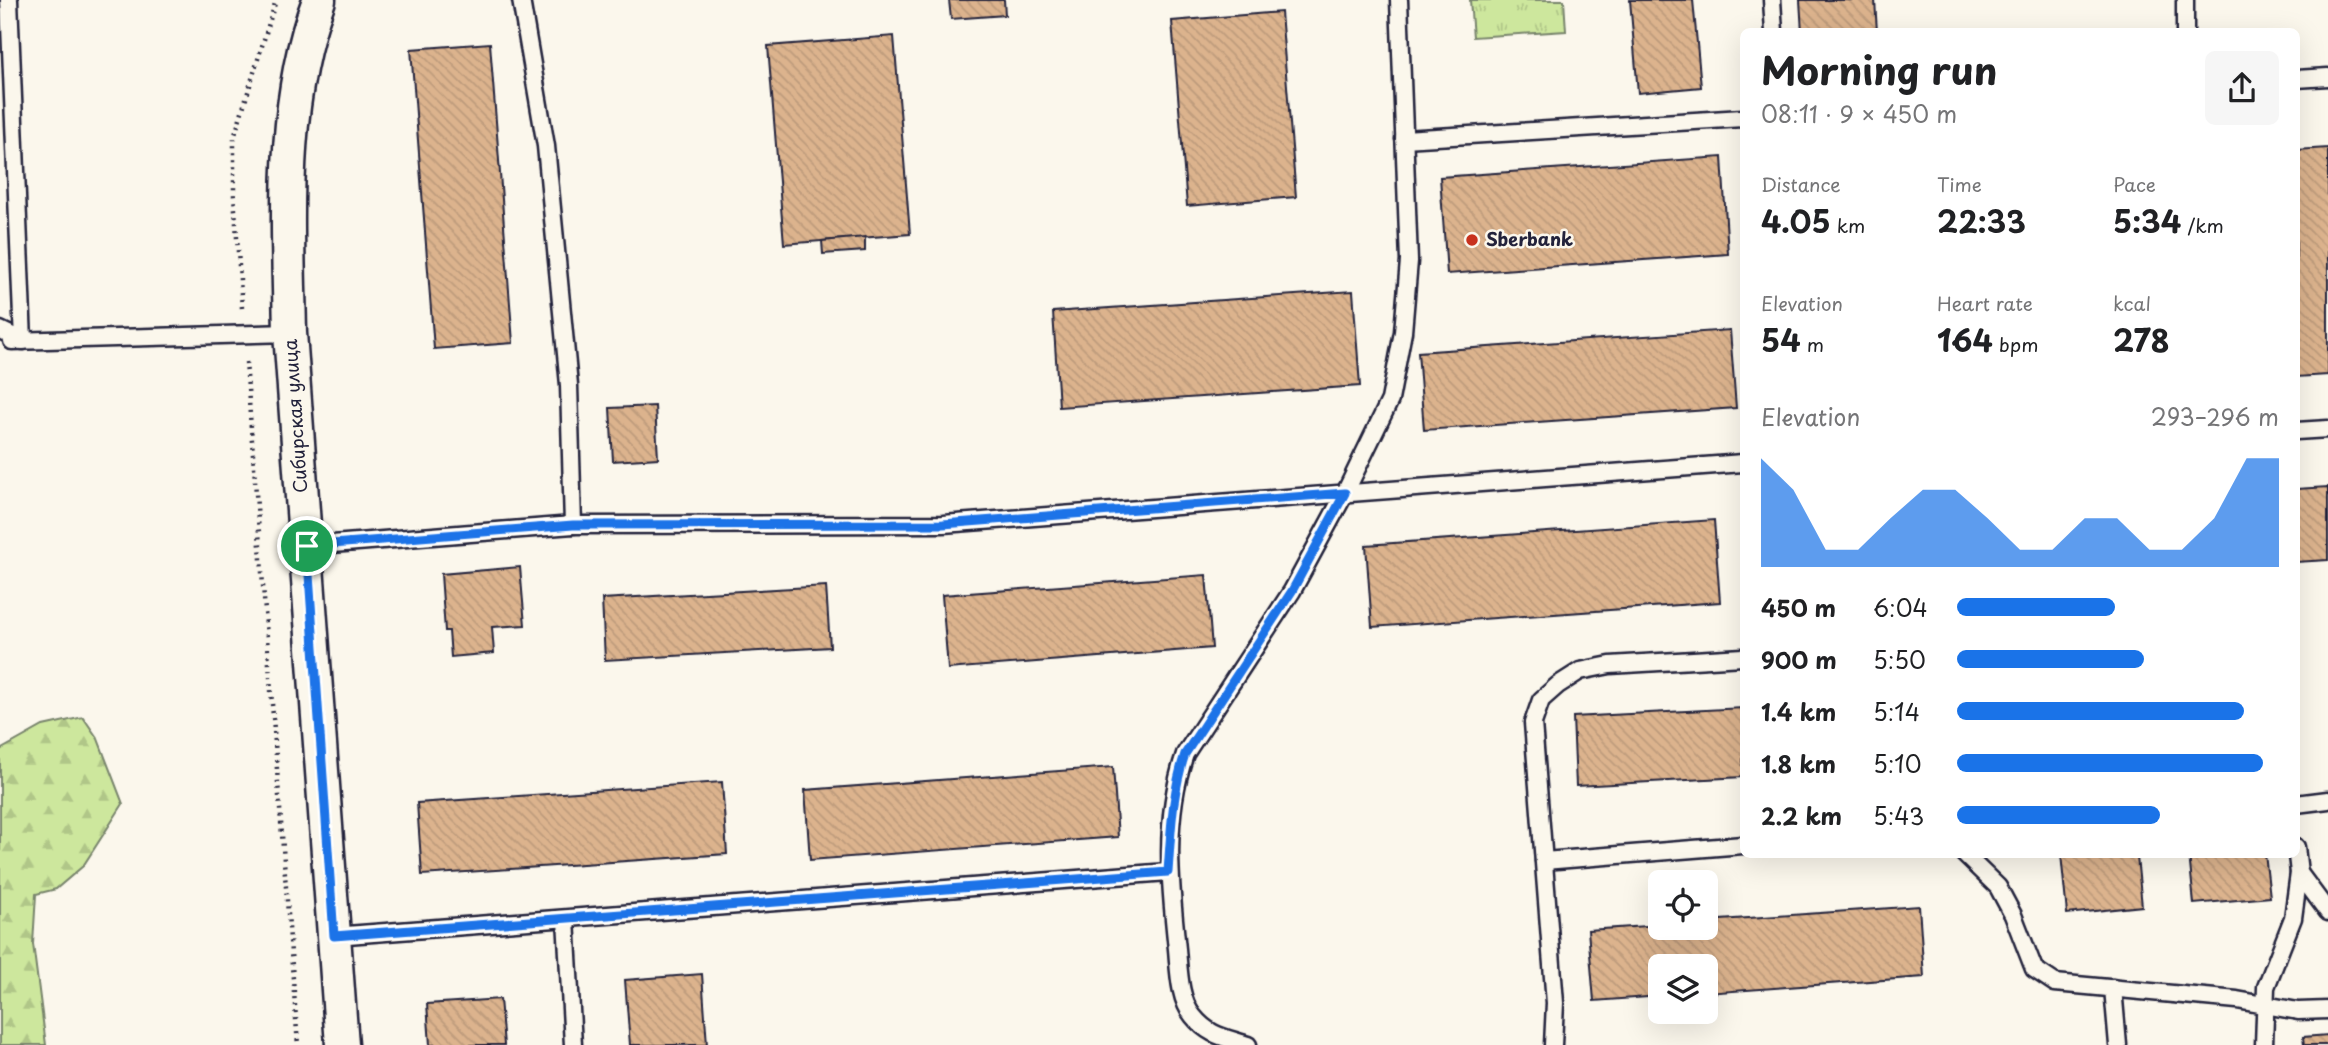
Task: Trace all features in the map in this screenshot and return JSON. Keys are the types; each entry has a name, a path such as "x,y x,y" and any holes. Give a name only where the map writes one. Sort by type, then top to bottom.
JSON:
{"street":[{"name":"Сибирская улица","path":"319,0 308,32 295,90 288,245 290,332 342,1045"}],"lane":[{"path":"9,0 23,341"},
{"path":"521,0 547,160 569,384 573,525"},
{"path":"1248,1045 1206,1031 1190,1013 1180,982 1168,872 1177,778 1185,754 1292,591 1345,493 1390,400 1403,332 1409,261 1399,0"},
{"path":"1772,0 1774,28"},
{"path":"2185,0 2185,28"},
{"path":"2300,79 2328,77"},
{"path":"1405,139 1740,118"},
{"path":"0,330 23,341"},
{"path":"0,341 290,332"},
{"path":"2300,431 2328,429"},
{"path":"307,546 573,525 943,524 1740,463"},
{"path":"1553,1045 1555,1003 1533,723 1541,700 1580,671 1610,665 1740,657"},
{"path":"2300,804 2328,800"},
{"path":"1544,861 1740,845"},
{"path":"1968,858 1998,887 2013,915 2034,969 2055,983 2237,1000 2298,1011 2328,1010"},
{"path":"2264,1045 2266,987 2293,918 2299,873 2297,858"},
{"path":"334,936 1168,872"},
{"path":"2299,873 2328,912"},
{"path":"566,919 573,1045"},
{"path":"2113,988 2118,1045"}],"path":[{"path":"276,0 234,138 233,196 298,1045"}],"green space":[{"path":"1470,0 1564,0 1566,31 1473,37"},
{"path":"83,717 98,739 123,804 83,866 56,889 36,894 33,944 46,1045 0,1045 0,750 43,726"}],"building":[{"path":"949,0 1004,0 1005,15 951,19"},
{"path":"1630,0 1693,0 1701,87 1638,93"},
{"path":"1800,0 1875,0 1877,28 1802,28"},
{"path":"1281,12 1296,197 1187,206 1172,21"},
{"path":"894,36 910,234 784,244 768,46"},
{"path":"490,43 513,343 434,349 411,49"},
{"path":"2328,148 2328,375 2300,377 2300,150"},
{"path":"1722,157 1728,254 1447,274 1440,177"},
{"path":"865,237 865,251 823,254 822,241"},
{"path":"1353,291 1360,386 1059,407 1053,312"},
{"path":"1730,330 1736,408 1424,430 1418,352"},
{"path":"655,406 658,458 613,461 610,408"},
{"path":"2328,487 2328,560 2300,562 2300,489"},
{"path":"1714,520 1720,602 1372,627 1366,545"},
{"path":"520,567 525,625 492,627 494,653 451,657 449,631 445,631 441,574"},
{"path":"1206,575 1212,648 948,669 942,595"},
{"path":"826,586 830,647 605,660 602,599"},
{"path":"1740,708 1740,777 1576,786 1573,717"},
{"path":"1113,767 1118,837 810,860 805,790"},
{"path":"722,782 727,854 422,875 417,803"},
{"path":"2061,858 2137,858 2142,906 2067,914"},
{"path":"2189,858 2265,858 2270,897 2194,904"},
{"path":"1919,906 1924,977 1718,992 1718,954 1648,954 1648,997 1594,1001 1588,930 1648,926 1648,940 1718,940 1718,920"},
{"path":"702,974 707,1045 630,1045 625,980"},
{"path":"500,999 504,1045 430,1045 427,1004"},
{"path":"2328,1035 2328,1045 2304,1045 2303,1037"}],"place":[{"name":"Sberbank","path":"1472,240"}],"route":[{"path":"1345,493 1292,591 1185,754 1177,778 1168,872 334,936 307,546 573,525 943,524 1345,493"}]}
